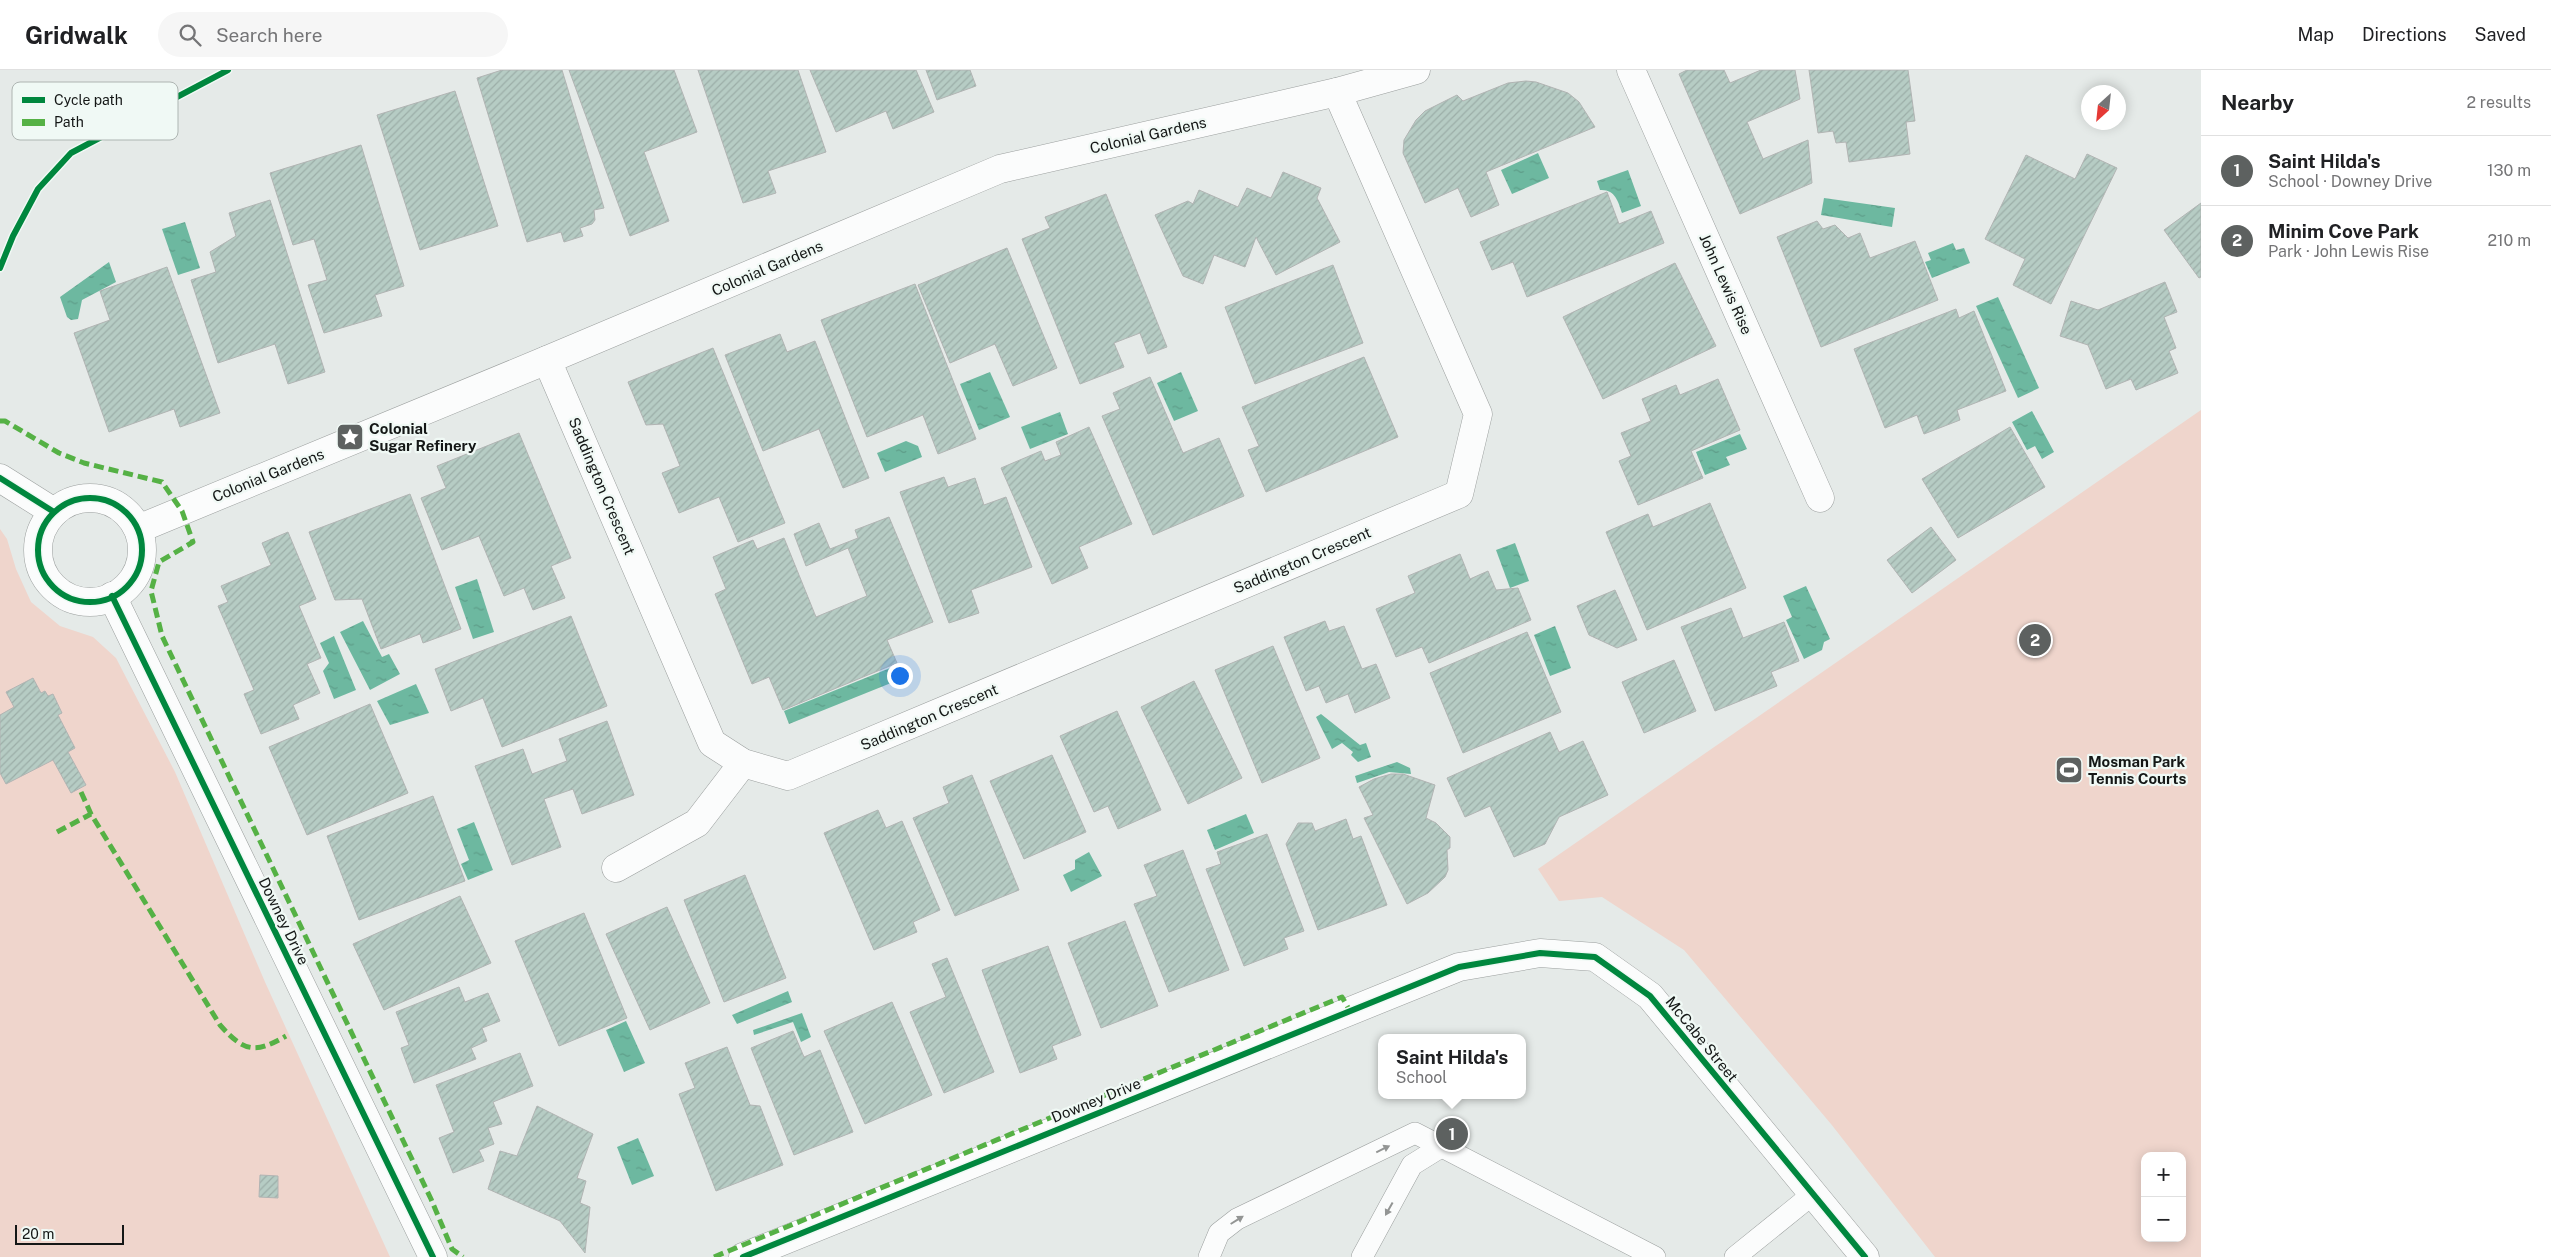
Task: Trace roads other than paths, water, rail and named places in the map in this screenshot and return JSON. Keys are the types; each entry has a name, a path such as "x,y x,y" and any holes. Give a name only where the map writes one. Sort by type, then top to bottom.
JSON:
{"street":[{"name":"Colonial Gardens","path":"138,529 548,360 1000,169 1337,92 1416,70"},
{"name":"John Lewis Rise","path":"1631,70 1820,498"},
{"name":"Saddington Crescent","path":"548,360 712,743 743,764 788,776 1459,494 1478,414 1337,92"},
{"path":"0,478 54,512"},
{"path":"100,498 116,504 129,515 138,529 142,544 141,560 136,575 126,588 98,601 77,599 57,590 41,566 38,551 40,537 45,524 54,512 76,500 100,498"},
{"name":"Downey Drive","path":"112,596 433,1257"},
{"path":"616,868 697,823 743,764"},
{"name":"McCabe Street","path":"1459,967 1540,953 1595,957 1650,996 1865,1257"},
{"name":"Downey Drive","path":"743,1257 1459,967"}],"lane":[{"path":"1209,1257 1219,1233 1236,1219 1415,1134 1655,1257"},
{"path":"1362,1257 1412,1165 1441,1147"},
{"path":"1735,1257 1813,1194"}],"water":[{"path":"1538,153 1549,178 1512,194 1501,170"},
{"path":"1628,170 1641,206 1622,213 1615,197 1609,191 1600,190 1597,181"},
{"path":"1824,198 1895,208 1892,227 1821,215"},
{"path":"185,222 200,268 178,275 162,229"},
{"path":"1953,243 1956,250 1964,248 1970,263 1932,278 1925,262 1931,260 1928,253"},
{"path":"109,262 116,282 82,300 78,319 71,320 67,317 60,297"},
{"path":"1998,297 2039,388 2018,398 1976,306"},
{"path":"990,372 1010,417 979,430 960,384"},
{"path":"1181,372 1198,411 1174,421 1157,383"},
{"path":"2032,411 2054,452 2042,459 2035,446 2027,450 2012,422"},
{"path":"1060,412 1068,434 1030,449 1021,427"},
{"path":"1740,434 1747,449 1726,457 1730,465 1705,475 1696,452"},
{"path":"906,441 918,446 922,457 885,472 877,453"},
{"path":"1515,543 1529,581 1510,588 1496,550"},
{"path":"477,579 494,632 473,639 455,587"},
{"path":"1806,586 1830,639 1824,642 1822,650 1804,659 1786,620 1792,617 1783,596"},
{"path":"363,621 382,657 389,654 400,674 370,690 340,632"},
{"path":"1555,626 1571,668 1550,676 1534,635"},
{"path":"334,636 356,690 334,699 323,671 329,663 320,643"},
{"path":"895,666 901,679 789,724 784,711"},
{"path":"416,684 429,713 390,725 377,701"},
{"path":"1321,714 1360,745 1366,743 1371,757 1358,762 1351,755 1353,752 1342,743 1332,749 1316,717"},
{"path":"1397,762 1410,768 1411,774 1389,772 1357,783 1355,776"},
{"path":"1246,814 1254,833 1215,850 1207,830"},
{"path":"474,822 493,870 468,880 461,864 469,860 457,829"},
{"path":"1089,852 1102,876 1071,892 1063,875 1075,869 1075,860"},
{"path":"788,991 792,1002 737,1024 732,1015"},
{"path":"802,1013 811,1037 801,1042 793,1022 754,1035 753,1030"},
{"path":"626,1021 645,1063 624,1072 606,1030"},
{"path":"638,1138 654,1176 632,1185 617,1147"}],"place":[{"name":"Colonial Sugar Refinery","path":"350,437"},
{"name":"Minim Cove Park","path":"2035,640"},
{"name":"Mosman Park Tennis Courts","path":"2069,770"},
{"name":"Saint Hilda's","path":"1452,1134"}]}
